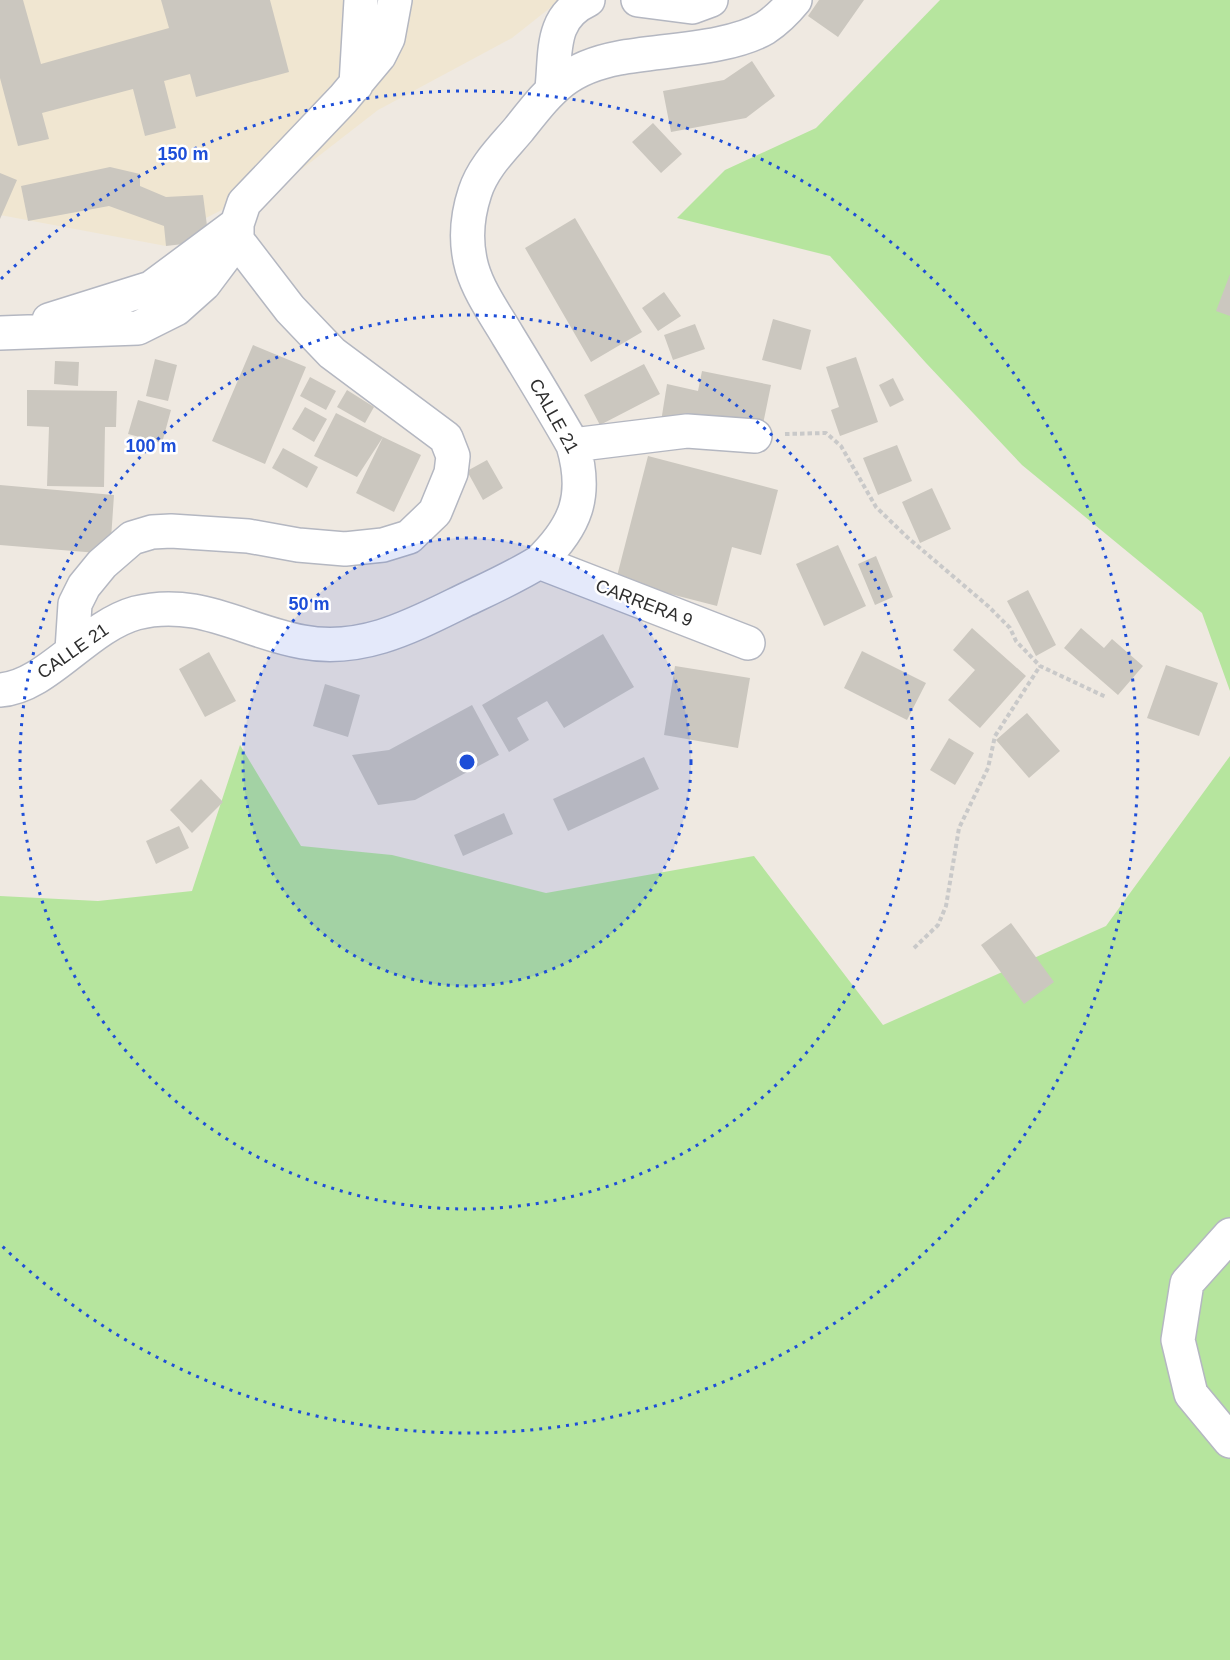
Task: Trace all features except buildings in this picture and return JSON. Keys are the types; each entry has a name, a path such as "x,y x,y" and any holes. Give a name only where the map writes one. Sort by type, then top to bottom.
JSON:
{"street":[{"path":"356,86 361,0"},
{"path":"4,333 138,328 176,309 204,284 237,232 244,203 356,86 379,56 388,38 395,0"},
{"path":"552,88 560,25 567,13 588,0"},
{"path":"638,0 692,7 711,0"},
{"name":"CALLE 21","path":"0,690 27,684 109,624 135,613 162,609 190,609 304,643 351,644 379,639 403,630 539,562 557,545 577,509 580,483 578,463 573,445 485,298 472,269 467,242 469,212 475,190 487,167 552,88 575,71 593,63 740,39 764,28 783,14 795,0"},
{"path":"72,650 75,604 84,586 102,564 132,538 152,532 171,531 248,536 327,548 364,548 383,545 409,537 435,512 452,473 453,456 446,438 332,353 290,309 237,232"},
{"path":"573,445 687,431 755,436"},
{"name":"CARRERA 9","path":"539,562 748,643"},
{"path":"1230,1235 1187,1282 1178,1340 1191,1394 1230,1441"}],"path":[{"path":"755,436 807,432 826,433 841,447 876,507 907,537 988,606 1010,628 1016,641 1040,666 1106,697"},
{"path":"914,948 938,925 946,906 959,828 988,768 995,736 1040,666"}],"shaded area":[{"path":"0,0 560,0 512,38 378,110 302,169 206,218 166,246 0,215"}],"green space":[{"path":"940,0 1230,0 1230,691 1202,613 1022,465 830,256 677,218 725,170 816,128"},
{"path":"240,745 301,846 392,855 546,893 754,856 883,1025 1106,926 1230,756 1230,1660 0,1660 0,896 98,901 192,891"}]}
